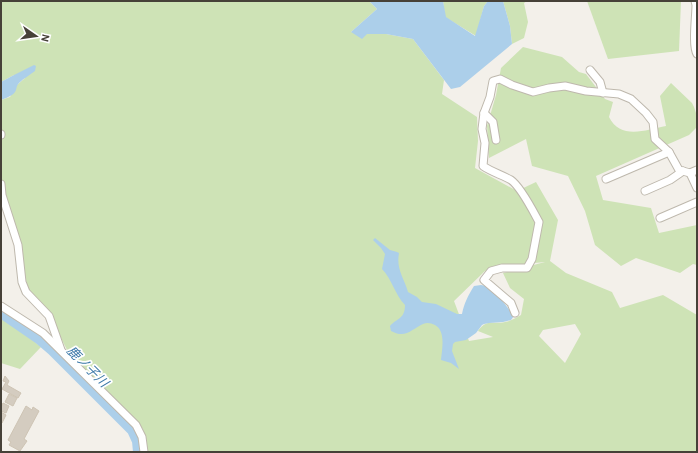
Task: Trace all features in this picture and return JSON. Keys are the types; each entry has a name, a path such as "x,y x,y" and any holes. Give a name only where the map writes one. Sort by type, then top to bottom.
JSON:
{"street":[{"path":"695,1 695,51 697,54"},
{"path":"590,70 600,82 603,93"},
{"path":"515,313 511,303 484,280 491,271 502,268 527,268 532,259 539,222 523,194 512,181 483,166 485,143 482,129 484,113 494,81 500,79 533,92 565,86 586,91 620,94 631,99 653,122 655,139 669,152 679,170 690,172"},
{"path":"484,113 494,122 496,140"},
{"path":"606,179 669,152"},
{"path":"690,172 697,188"},
{"path":"645,191 690,172"},
{"path":"1,184 2,195 18,245 22,282 26,292 49,316 62,352"},
{"path":"660,218 697,202"},
{"path":"1,306 43,333 136,425 142,437 144,452"}],"green space":[{"path":"1,1 369,1 377,9 351,32 386,34 413,39 444,80 442,94 477,117 478,141 475,168 517,191 536,182 558,220 550,261 566,273 612,292 620,308 663,295 697,315 697,452 147,452 143,429 69,354 48,312 29,292 3,189 1,188 1,100 10,97 17,85 25,78 14,75 1,82","holes":["545,262 503,273 510,288 524,299 521,315 507,322 487,323 478,331 493,337 469,341 454,301 485,271 502,266","575,324 581,334 565,363 539,336 543,330"]},
{"path":"443,1 488,1 484,6 476,36 445,17"},
{"path":"503,1 527,1 524,3 528,22 524,38 512,44 510,26"},
{"path":"587,1 681,1 679,51 608,59"},
{"path":"523,47 562,57 579,72 586,74 605,99 613,102 609,117 620,129 634,132 666,126 660,96 671,83 692,103 697,116 697,123 696,128 689,135 596,176 603,200 651,208 659,233 697,225 697,265 693,264 680,273 636,258 621,266 595,245 585,211 568,176 532,166 526,139 489,158 487,126 496,95 501,68"},
{"path":"1,314 41,347 20,369 1,363"}],"water":[{"path":"369,1 443,1 446,17 475,36 484,6 488,1 503,1 510,26 512,44 460,87 451,89 413,39 386,34 367,34 362,39 351,32 377,9"},
{"path":"34,65 36,66 35,71 17,85 14,93 1,100 1,82"},
{"path":"375,238 390,250 399,253 399,269 408,292 422,302 436,304 457,314 462,314 466,300 474,286 481,285 486,286 501,299 514,316 511,320 484,324 476,333 466,340 455,342 453,344 452,351 459,369 451,363 441,360 442,336 441,331 435,325 424,323 403,334 398,334 391,331 390,326 402,316 405,310 405,305 382,269 385,254 373,240"}],"building":[{"path":"5,376 9,381 7,385 21,393 18,398 2,389 6,382 3,381"},
{"path":"9,394 17,398 13,406 5,402"},
{"path":"3,403 9,406 6,413 1,411"},
{"path":"26,406 32,410 33,407 39,411 24,439 27,441 20,451 9,445 11,442 8,440"},
{"path":"1,412 6,415 2,423 1,423"}],"waterway":[{"name":"鹿ノ子川","path":"1,312 39,338 53,350 133,430 138,441 139,452"}]}
